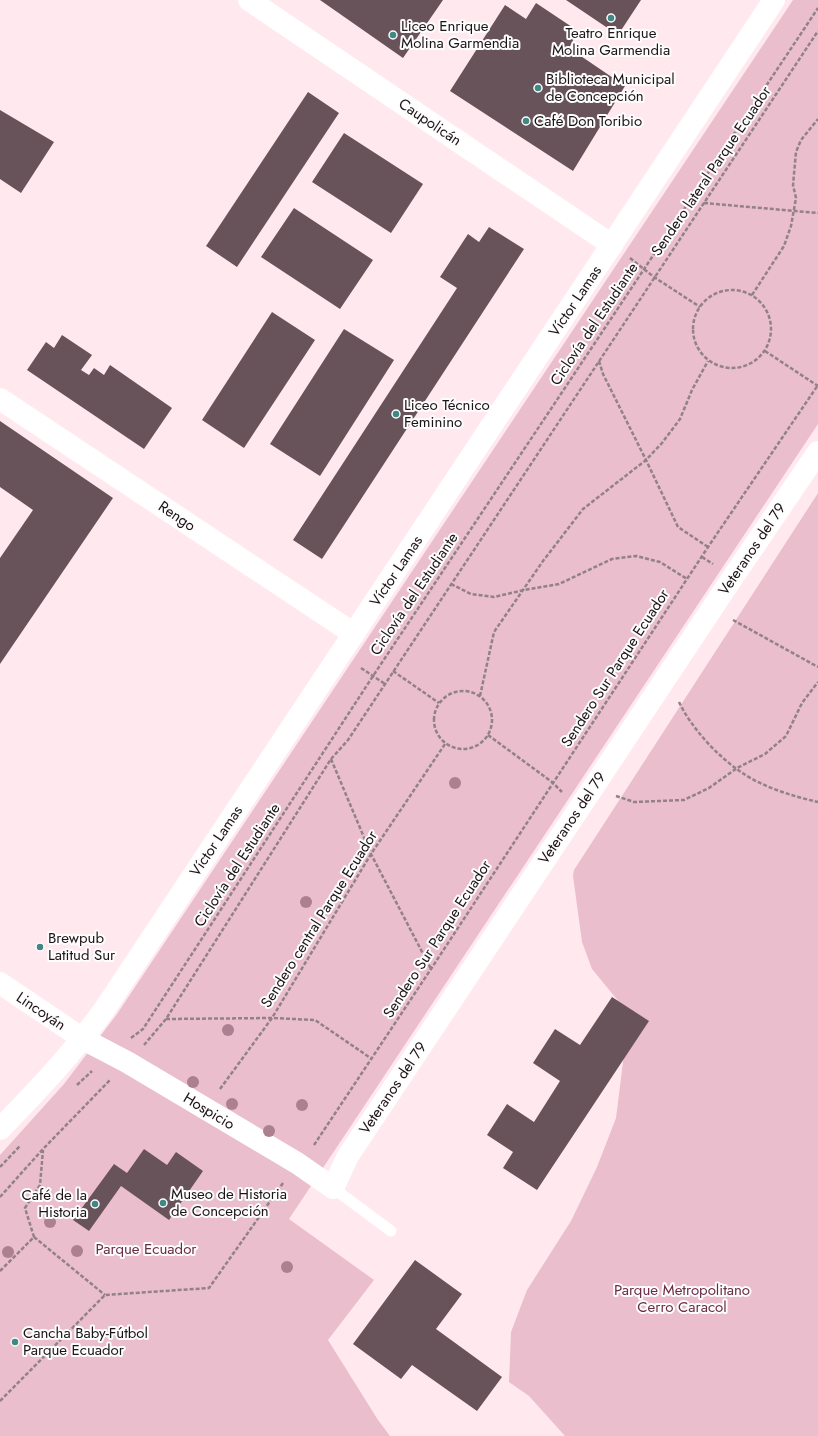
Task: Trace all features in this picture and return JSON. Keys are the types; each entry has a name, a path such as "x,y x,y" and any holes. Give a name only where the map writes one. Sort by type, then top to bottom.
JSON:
{"main road":[{"name":"Caupolicán","path":"248,0 612,245"},
{"name":"Víctor Lamas","path":"0,1129 51,1076 83,1039 104,1010 774,0"},
{"name":"Rengo","path":"0,399 354,634"},
{"name":"Veteranos del 79","path":"333,1188 348,1156 712,608 818,452"},
{"name":"Lincoyán","path":"0,983 83,1039"},
{"name":"Hospicio","path":"83,1039 119,1057 297,1163 333,1188"}],"lane":[{"path":"333,1188 391,1231"}],"path":[{"name":"Ciclovía del Estudiante","path":"72,1089 119,1057 143,1029 373,676 818,8"},
{"name":"Sendero lateral Parque Ecuador","path":"119,1057 145,1044 166,1019 331,759 348,740 818,31"},
{"path":"752,295 784,246 792,226 796,198 793,179 796,152 801,140 818,119"},
{"path":"704,203 818,213"},
{"path":"612,245 654,277 700,307"},
{"path":"731,290 742,291 752,295 762,303 768,314 772,327 770,339 765,351 756,361 745,367 732,369 719,367 708,361 699,352 694,340 692,328 695,315 700,307 710,297 720,292 731,290"},
{"path":"765,351 818,386"},
{"path":"599,361 603,374 678,527 708,547"},
{"path":"480,696 494,632 543,561 583,509 646,460 680,419 692,390 708,361"},
{"name":"Sendero Sur Parque Ecuador","path":"105,1295 209,1288 297,1163 310,1151 708,547 818,386"},
{"path":"451,584 471,594 494,597 559,584 612,559 636,556 660,562 687,579"},
{"path":"712,608 818,667"},
{"path":"340,654 385,684"},
{"path":"393,672 439,703"},
{"path":"667,676 681,706 692,723 708,743 744,774 797,798 818,802"},
{"path":"594,786 608,793 634,802 684,800 709,788 737,768 765,754 786,736 802,703 818,682"},
{"path":"454,692 472,692 480,696 491,710 491,727 488,736 473,748 463,750 445,744 434,729 433,720 439,703 445,696 454,692"},
{"path":"488,736 552,782 580,807"},
{"name":"Sendero central Parque Ecuador","path":"166,1019 272,1018 372,854 445,744"},
{"path":"331,759 372,854 431,969"},
{"path":"219,1090 272,1018 315,1020 372,1059"},
{"path":"0,1197 43,1149 119,1057"},
{"path":"0,1167 20,1145"},
{"path":"0,1401 105,1295 34,1237 25,1208 40,1185 43,1168 43,1149"},
{"path":"0,1271 34,1237"}],"green space":[{"name":"Parque Ecuador","path":"793,0 818,0 818,424 289,1219 374,1280 328,1340 378,1420 390,1436 0,1436 0,1155 64,1084 117,1014"},
{"name":"Parque Metropolitano Cerro Caracol","path":"818,493 818,1436 565,1436 529,1396 509,1382 511,1332 527,1290 571,1221 597,1167 616,1118 629,1014 592,969 582,942 573,876 574,870"}],"building":[{"path":"320,0 443,0 403,58"},
{"name":"Teatro Enrique Molina Garmendia","path":"566,0 641,0 618,35"},
{"name":"Biblioteca Municipal de Concepción","path":"536,3 578,31 569,48 625,86 573,171 450,91 505,5 526,19"},
{"path":"308,92 339,113 237,267 206,246"},
{"path":"0,110 54,142 21,193 0,179"},
{"path":"344,133 423,184 391,233 312,182"},
{"path":"294,208 373,260 340,309 261,257"},
{"name":"Liceo Técnico Feminino","path":"489,227 524,249 322,559 293,540 457,288 440,277 468,234 479,242"},
{"path":"272,312 315,340 244,448 202,420"},
{"path":"344,329 394,360 320,476 270,444"},
{"path":"62,335 92,355 81,370 89,375 94,368 104,375 110,365 172,408 144,449 27,370 46,342 54,348"},
{"path":"0,421 113,498 0,664 0,558 33,510 0,487"},
{"path":"612,997 649,1021 537,1190 503,1168 513,1152 487,1135 507,1104 534,1122 560,1081 533,1063 555,1029 580,1045"},
{"name":"Museo de Historia de Concepción","path":"144,1149 167,1165 176,1152 203,1171 169,1220 121,1186 89,1231 73,1220 114,1164 127,1173"},
{"path":"415,1260 462,1294 436,1329 502,1377 477,1411 412,1365 401,1379 353,1344"}],"place":[{"name":"Teatro Enrique Molina Garmendia","path":"611,18"},
{"name":"Liceo Enrique Molina Garmendia","path":"393,35"},
{"name":"Biblioteca Municipal de Concepción","path":"538,88"},
{"name":"Café Don Toribio","path":"526,121"},
{"name":"Liceo Técnico Feminino","path":"396,414"},
{"name":"Brewpub Latitud Sur","path":"40,947"},
{"name":"Museo de Historia de Concepción","path":"163,1203"},
{"name":"Café de la Historia","path":"95,1204"},
{"name":"Cancha Baby-Fútbol Parque Ecuador","path":"15,1342"}]}
